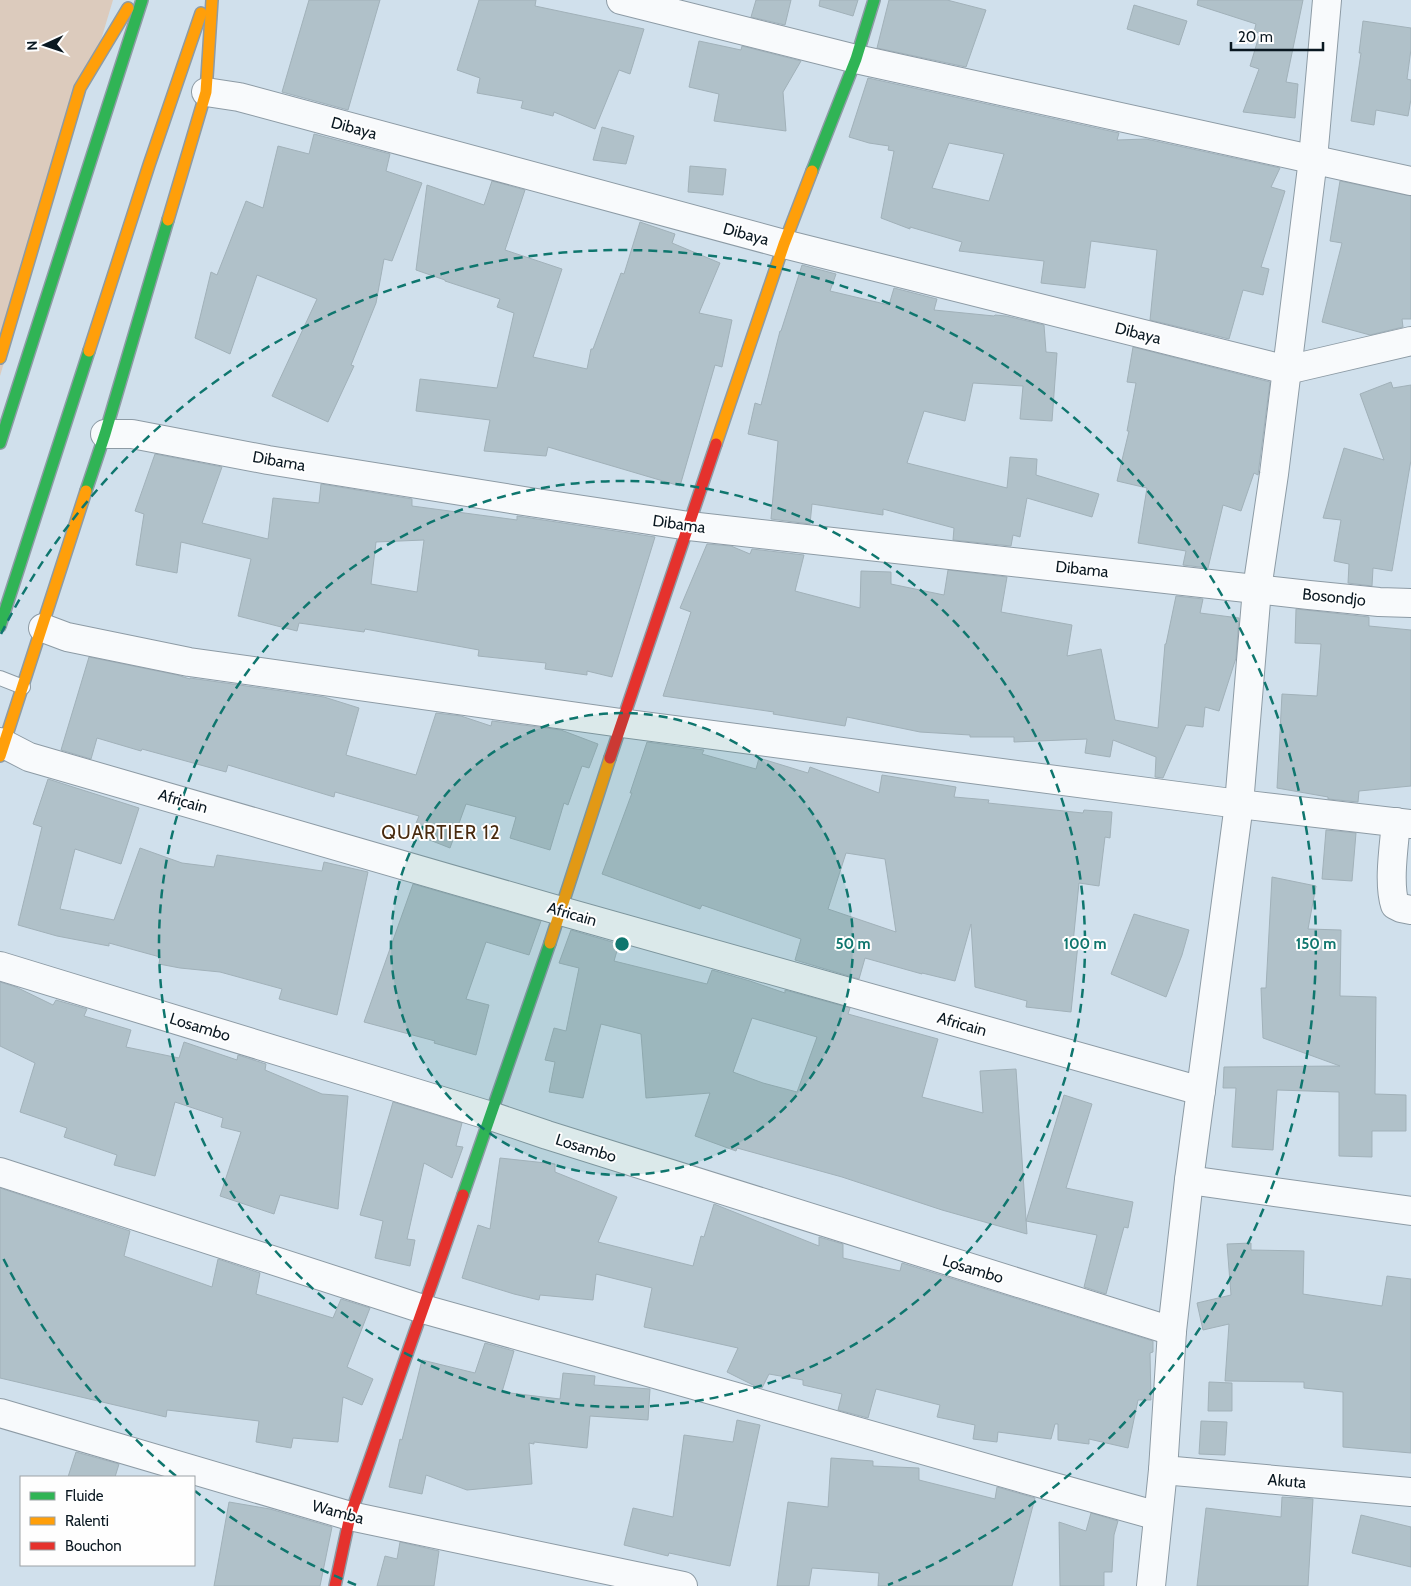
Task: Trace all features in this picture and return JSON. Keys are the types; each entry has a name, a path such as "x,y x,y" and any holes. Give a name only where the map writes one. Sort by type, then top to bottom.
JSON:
{"main road":[{"path":"0,358 80,88 133,0"},
{"path":"0,443 142,0"},
{"path":"0,626 149,165 206,0"},
{"path":"1,748 43,628 105,434 206,92 212,0"},
{"path":"334,1586 350,1516 561,911 622,723 784,244 856,59 874,0"}],"street":[{"path":"621,0 856,59 1411,181"},
{"path":"1151,1586 1163,1470 1172,1331 1189,1180 1239,804 1257,589 1274,474 1313,159 1327,0"},
{"name":"Dibaya","path":"206,92 239,97 784,244 1287,370"},
{"path":"1287,370 1411,341"},
{"name":"Dibama","path":"105,434 132,434 268,460 689,526 1257,589"},
{"name":"Bosondjo","path":"1257,589 1379,602 1411,603"},
{"path":"43,628 67,637 190,662 622,723 1239,804 1403,823 1393,864 1393,899 1395,905 1411,910"},
{"name":"Africain","path":"1,748 561,911 1201,1091"},
{"name":"Losambo","path":"0,966 491,1116 1172,1331"},
{"path":"0,1172 423,1309 1158,1516"},
{"path":"1189,1180 1411,1211"},
{"name":"Wamba","path":"0,1414 350,1516 683,1586"},
{"name":"Akuta","path":"1163,1470 1411,1492"}],"lane":[{"path":"0,678 23,687"}],"shaded area":[{"path":"0,0 113,0 0,376"}],"building":[{"path":"309,0 380,0 348,110 282,92"},
{"path":"479,0 536,0 535,6 644,29 630,74 619,70 595,129 554,112 553,116 521,108 523,101 477,93 480,78 457,70"},
{"path":"756,0 791,0 785,25 751,17"},
{"path":"820,0 858,0 853,16 819,6"},
{"path":"889,0 947,0 986,10 966,67 877,48"},
{"path":"1198,0 1303,0 1286,82 1298,84 1295,118 1243,112 1259,69 1250,66 1260,33 1254,32 1256,24 1197,5"},
{"path":"1134,5 1187,21 1179,45 1127,29"},
{"path":"1363,21 1411,28 1411,49 1407,79 1411,80 1411,99 1408,116 1376,110 1374,125 1351,121 1361,53 1359,53"},
{"path":"699,41 741,50 742,46 801,61 783,92 786,131 714,121 719,94 689,87"},
{"path":"868,78 1119,133 1117,140 1146,139 1280,168 1271,187 1285,191 1261,267 1269,269 1263,295 1243,290 1229,339 1150,320 1157,250 1091,241 1085,288 1041,283 1044,261 959,251 962,242 910,227 910,229 881,218 894,151 888,150 889,146 849,137","holes":["949,143 1004,154 989,201 932,188"]},
{"path":"602,127 634,136 626,164 593,160"},
{"path":"314,134 390,154 386,171 422,183 392,261 384,259 376,303 351,365 354,366 328,422 272,396 317,299 257,275 230,354 195,338 211,272 217,275 246,201 263,208 278,146 309,154"},
{"path":"690,166 726,169 723,195 688,192"},
{"path":"492,181 525,190 505,250 562,269 533,357 587,369 591,349 593,349 621,273 624,274 640,222 675,234 672,243 720,263 699,313 732,320 722,367 715,365 680,486 548,447 546,456 484,451 490,420 416,411 420,379 497,388 514,313 497,307 500,299 416,270 427,185 484,205"},
{"path":"1340,181 1411,196 1411,319 1402,319 1403,327 1370,335 1322,322 1342,243 1330,241"},
{"path":"802,265 836,274 830,291 889,305 894,288 937,299 934,310 1006,316 1044,325 1046,352 1057,353 1052,421 1020,419 1023,386 973,383 965,421 924,411 907,463 1007,488 1010,457 1037,459 1036,475 1099,494 1092,517 1027,498 1020,537 1013,535 1011,546 953,540 954,528 883,509 883,515 812,504 810,524 771,519 778,441 748,434 755,403 761,405 780,331"},
{"path":"1133,347 1270,382 1258,475 1254,473 1241,511 1223,505 1208,568 1183,565 1186,551 1138,543 1147,488 1117,481 1129,431 1127,431 1136,383 1127,382"},
{"path":"1391,382 1393,388 1411,385 1411,460 1392,571 1373,568 1372,586 1348,583 1349,564 1334,561 1341,520 1323,518 1344,448 1384,460 1360,394"},
{"path":"155,454 222,467 202,523 268,539 273,498 319,503 321,484 412,499 412,506 517,520 517,516 655,537 612,677 587,671 587,675 545,669 546,663 478,656 479,650 365,629 364,632 299,623 297,631 238,616 251,559 181,542 177,573 136,565 144,514 135,511","holes":["424,540 417,592 371,584 376,542"]},
{"path":"707,544 731,546 750,554 752,549 804,555 795,591 860,608 861,571 891,572 891,584 944,595 948,570 1007,577 1001,612 1072,625 1067,656 1101,649 1115,720 1158,728 1165,644 1176,596 1203,599 1200,613 1239,618 1236,658 1219,711 1205,707 1203,727 1186,725 1163,778 1155,777 1156,757 1113,740 1110,757 1085,753 1087,739 1014,742 1014,737 970,737 970,735 920,732 847,717 845,726 773,714 774,712 663,696 691,612 680,608"},
{"path":"1296,609 1369,617 1369,626 1411,630 1411,786 1359,791 1358,802 1328,799 1328,797 1277,788 1282,694 1317,696 1321,644 1295,643"},
{"path":"89,657 190,679 324,697 359,708 346,755 416,775 436,713 461,716 491,726 492,721 561,730 598,744 589,768 582,766 568,805 564,803 550,850 510,838 516,817 466,804 450,848 412,833 419,816 335,792 334,797 228,765 226,772 97,738 91,759 61,750"},
{"path":"647,742 704,750 702,754 756,769 759,758 808,773 810,767 879,793 882,775 956,787 954,797 989,800 988,803 1083,813 1084,810 1112,812 1110,838 1105,837 1099,886 1079,883 1073,943 1078,944 1071,1012 1026,1007 1027,1001 975,987 971,924 955,981 865,958 859,979 795,960 801,939 702,905 700,909 602,874 632,793 630,793","holes":["846,853 885,859 896,932 828,909"]},
{"path":"48,779 139,808 121,864 75,849 60,909 114,920 140,848 182,863 214,867 217,855 322,871 324,862 368,872 337,1015 279,999 282,989 220,972 159,964 160,957 109,943 109,946 57,936 18,925 42,827 33,824"},
{"path":"1326,830 1356,833 1352,881 1322,879"},
{"path":"1272,877 1316,886 1308,929 1341,930 1340,996 1376,997 1375,1094 1406,1095 1406,1131 1372,1131 1372,1157 1339,1156 1339,1092 1277,1090 1273,1150 1232,1147 1236,1088 1223,1088 1224,1067 1340,1066 1263,1038 1261,988 1266,988"},
{"path":"413,884 541,921 529,955 486,942 466,999 489,1005 476,1055 434,1043 435,1041 364,1022"},
{"path":"1134,914 1189,930 1166,997 1111,974"},
{"path":"571,930 619,944 614,961 707,984 712,970 785,993 785,990 850,1008 848,1014 938,1039 922,1097 983,1113 980,1071 1016,1069 1027,1234 942,1210 842,1177 737,1148 736,1151 695,1136 710,1093 646,1098 641,1034 601,1024 583,1098 549,1092 555,1062 545,1060 554,1028 566,1031 579,968 559,963","holes":["752,1018 817,1037 797,1092 763,1083 733,1072"]},
{"path":"0,982 16,987 53,1005 56,1000 87,1009 84,1016 131,1030 126,1047 179,1058 184,1042 237,1060 238,1055 266,1064 265,1070 322,1094 348,1096 338,1209 280,1195 274,1214 220,1196 241,1132 221,1127 223,1118 175,1102 155,1176 114,1165 117,1155 64,1137 67,1128 20,1112 35,1063 0,1046"},
{"path":"1064,1095 1092,1104 1066,1188 1133,1202 1128,1228 1124,1227 1106,1294 1084,1287 1097,1235 1026,1221"},
{"path":"393,1102 462,1123 456,1146 463,1147 452,1178 424,1163 407,1239 415,1240 410,1266 375,1258 383,1221 360,1215"},
{"path":"500,1158 555,1164 555,1172 617,1197 598,1242 693,1266 701,1236 704,1237 714,1204 819,1246 819,1237 843,1244 843,1258 900,1271 902,1263 1153,1341 1153,1352 1150,1353 1151,1400 1138,1400 1128,1448 1089,1439 1089,1444 1058,1440 1058,1424 1055,1424 1051,1439 998,1432 997,1442 973,1439 975,1425 937,1417 940,1405 876,1389 868,1418 838,1410 842,1394 803,1385 803,1380 769,1374 762,1388 755,1386 727,1372 738,1348 644,1327 652,1288 596,1274 593,1300 540,1295 539,1300 462,1278 478,1225 490,1229"},
{"path":"0,1188 130,1231 124,1256 212,1287 218,1259 260,1273 256,1294 333,1318 341,1299 370,1308 347,1367 373,1379 362,1405 343,1397 338,1442 293,1438 291,1448 256,1442 259,1421 167,1410 166,1417 0,1378"},
{"path":"1251,1243 1251,1250 1304,1251 1303,1294 1382,1306 1387,1276 1411,1279 1411,1453 1343,1447 1343,1392 1304,1388 1304,1382 1225,1381 1229,1324 1203,1330 1197,1303 1231,1295 1227,1244"},
{"path":"485,1343 514,1351 502,1392 560,1399 563,1373 595,1376 594,1385 650,1389 648,1420 590,1416 587,1448 529,1443 532,1484 467,1490 426,1475 422,1494 389,1487 422,1360 475,1373"},
{"path":"1209,1382 1232,1383 1232,1411 1208,1411"},
{"path":"737,1420 760,1425 730,1566 669,1553 668,1556 624,1545 633,1508 673,1517 684,1435 733,1442"},
{"path":"1201,1421 1227,1422 1225,1455 1199,1454"},
{"path":"76,1452 119,1464 115,1476 68,1476"},
{"path":"831,1458 873,1461 873,1466 919,1468 919,1480 995,1499 997,1487 1035,1498 1012,1586 878,1586 879,1573 812,1568 809,1586 777,1586 788,1502 828,1507"},
{"path":"1282,1497 1313,1499 1308,1586 1197,1586 1206,1508 1281,1517"},
{"path":"229,1502 270,1509 332,1527 320,1586 214,1586"},
{"path":"1091,1513 1118,1521 1114,1535 1112,1572 1104,1572 1104,1586 1060,1586 1059,1522 1086,1531"},
{"path":"1361,1515 1411,1527 1411,1567 1352,1553"},
{"path":"400,1542 439,1551 434,1586 377,1586 385,1556 397,1559"}],"traffic: fast":[{"path":"0,443 142,0"},
{"path":"812,171 856,59 874,0"},
{"path":"86,491 105,434 168,220"},
{"path":"0,626 89,351"},
{"path":"463,1195 550,943"}],"traffic: slow":[{"path":"168,220 206,92 212,0"},
{"path":"0,358 80,88 128,8"},
{"path":"89,351 149,165 201,13"},
{"path":"716,444 784,244 812,171"},
{"path":"0,756 86,491"},
{"path":"550,943 610,758"}],"traffic: jam":[{"path":"610,758 716,444"},
{"path":"335,1586 350,1516 463,1195"}],"district":[{"name":"QUARTIER 12","path":"441,832"}]}
